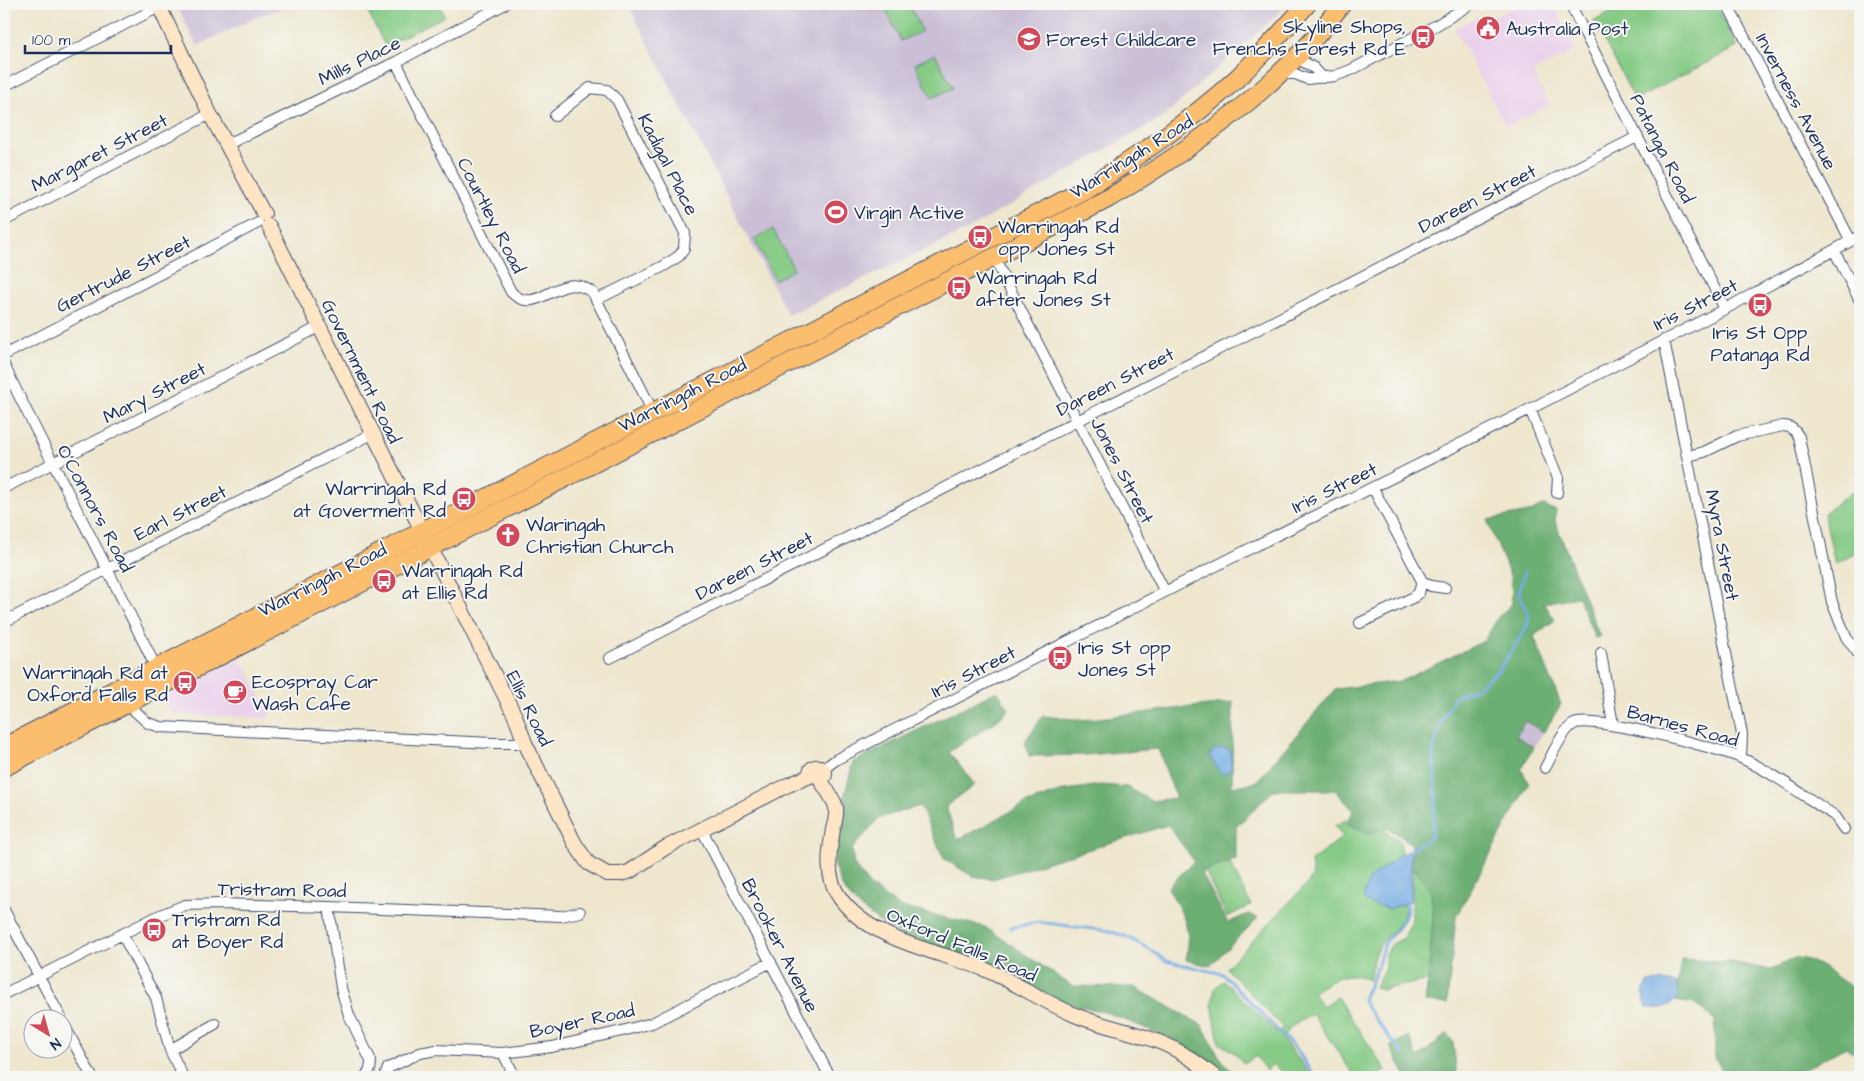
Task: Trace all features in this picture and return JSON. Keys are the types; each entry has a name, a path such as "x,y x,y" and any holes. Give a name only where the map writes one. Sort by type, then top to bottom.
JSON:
{"highway":[{"name":"Warringah Road","path":"4,747 1046,211 1117,170 1174,130 1256,59 1307,4"},
{"name":"Warringah Road","path":"4,767 1110,198 1163,166 1235,112 1278,74 1310,42 1342,4"}],"street":[{"name":"Mills Place","path":"226,145 396,62 505,4"},
{"path":"1278,74 1292,74 1306,79 1335,76 1351,70 1435,26 1471,4"},
{"name":"Patanga Road","path":"1570,4 1725,309"},
{"name":"Inverness Avenue","path":"1727,4 1856,238"},
{"path":"4,86 159,6"},
{"name":"Government Road","path":"159,6 263,221 319,327 430,548"},
{"path":"1295,57 1314,68 1323,78"},
{"name":"Courtley Road","path":"396,62 511,292 526,301 534,300 568,285 579,285 593,293 653,412"},
{"name":"Kadigal Place","path":"555,116 590,88 607,90 617,100 685,233 684,249 679,256 664,266 596,300"},
{"name":"Margaret Street","path":"4,221 210,114"},
{"name":"Dareen Street","path":"610,658 1637,136"},
{"name":"Gertrude Street","path":"4,354 263,221"},
{"name":"Iris Street","path":"818,775 837,759 1530,409 1725,309 1856,238"},
{"path":"1834,250 1860,301"},
{"name":"Jones Street","path":"994,258 1165,592"},
{"name":"Mary Street","path":"4,488 319,327"},
{"name":"Myra Street","path":"1664,340 1742,734 1741,757"},
{"name":"O'Connors Road","path":"4,365 156,668"},
{"path":"1530,409 1558,478 1557,493"},
{"path":"1688,456 1704,452 1737,436 1783,426 1788,426 1796,431 1799,437 1832,602 1846,637 1860,656"},
{"name":"Earl Street","path":"4,622 372,434"},
{"path":"1373,488 1422,582 1431,586 1445,588"},
{"name":"Ellis Road","path":"430,548 515,716 525,743 575,844 588,863 607,874 629,872 665,848 701,828"},
{"path":"1360,623 1414,597 1418,593 1422,582"},
{"path":"1601,653 1612,725"},
{"path":"126,703 148,723 161,727 525,743"},
{"name":"Barnes Road","path":"1545,768 1566,730 1575,723 1591,722 1612,725 1720,750 1741,757 1835,816 1844,829"},
{"path":"701,828 788,785 818,775"},
{"name":"Oxford Falls Road","path":"818,775 836,808 828,866 830,878 840,898 862,920 874,928 908,943 985,970 1068,1012 1176,1049 1215,1077"},
{"name":"Brooker Avenue","path":"701,828 827,1076"},
{"name":"Tristram Road","path":"4,994 172,909 185,905 329,907 561,916 580,912"},
{"path":"329,907 341,988 349,1016 371,1060 371,1068 367,1076 364,1077"},
{"path":"4,910 56,1008"},
{"path":"122,934 156,998 170,1050 184,1077"},
{"name":"Boyer Road","path":"387,1072 420,1053 436,1050 503,1053 552,1047 652,1023 770,962"},
{"path":"170,1050 215,1024"},
{"path":"72,1039 92,1077"},
{"path":"503,1053 514,1077"}],"shaded area":[{"path":"176,4 294,4 259,16 197,46"},
{"path":"628,4 1289,4 1163,117 967,230 788,315"},
{"path":"1519,4 1553,4 1576,50 1533,72 1549,105 1506,127 1454,28 1477,17 1481,23"},
{"name":"Ecospray Car Wash Cafe","path":"241,657 271,718 178,714 169,710 166,702 168,695"},
{"path":"1525,721 1544,732 1534,747 1515,736"}],"green space":[{"path":"364,4 439,4 445,16 385,46"},
{"path":"883,4 909,4 922,31 901,41"},
{"path":"1628,4 1715,4 1737,47 1635,100 1594,21"},
{"path":"935,54 953,88 932,98 915,64"},
{"path":"773,229 794,269 775,280 754,239"},
{"path":"1860,486 1860,551 1835,564 1824,513"},
{"path":"1544,504 1548,508 1556,510 1555,521 1600,637 1595,638 1578,597 1544,603 1555,620 1534,636 1561,704 1544,732 1525,721 1516,736 1534,747 1521,769 1529,783 1456,917 1447,1004 1425,1002 1433,915 1431,893 1412,866 1412,844 1388,828 1367,833 1348,824 1353,810 1335,790 1274,790 1236,827 1236,860 1201,872 1228,923 1248,914 1258,918 1210,966 1186,960 1188,949 1187,930 1182,914 1168,887 1194,861 1168,825 993,879 972,876 944,859 920,806 879,818 852,849 854,865 870,886 900,907 985,927 1072,986 1134,987 1202,1025 1219,1056 1236,1077 1231,1077 1172,1039 1108,1013 1059,1001 999,967 903,937 857,905 842,887 834,866 841,809 853,762 997,691 1009,709 998,720 949,752 975,785 946,806 957,840 1027,803 1066,790 1101,785 1127,787 1151,801 1176,798 1158,749 1086,755 1029,756 1025,741 1043,716 1082,720 1233,702 1232,787 1256,782 1336,689 1401,681 1484,641 1499,616 1512,604 1511,578 1487,520 1533,511"},
{"path":"1358,813 1400,841 1401,853 1378,872 1389,909 1404,903 1405,910 1400,922 1377,950 1369,980 1356,975 1335,978 1313,993 1323,1007 1337,997 1386,1070 1375,1077 1355,1077 1312,1014 1291,1027 1282,1038 1311,1077 1284,1077 1273,1064 1266,1071 1256,1056 1244,1064 1236,1054 1219,1043 1212,1004 1215,988 1223,980 1277,1033 1283,1028 1226,968 1308,883 1313,875 1311,861 1343,837 1335,826"},
{"path":"1413,853 1434,884 1434,979 1381,990 1375,987 1385,967 1386,952 1392,944 1404,938 1412,920"},
{"path":"1228,859 1251,905 1227,917 1205,871"},
{"path":"1794,958 1820,966 1860,994 1860,1059 1846,1047 1789,1077 1725,1077 1715,1057 1715,1021 1696,1004 1675,1001 1681,959 1730,962 1771,970"},
{"path":"1447,1034 1453,1042 1457,1077 1406,1077 1390,1046 1409,1036 1417,1058"}],"water":[{"path":"1224,748 1231,750 1231,770 1223,774 1210,756 1213,750"},
{"path":"1401,853 1411,853 1411,901 1389,909 1366,902 1363,896 1370,878"},
{"path":"1649,982 1676,983 1678,997 1671,1004 1664,1007 1647,1007 1643,997"}],"waterway":[{"path":"1407,856 1408,852 1432,836 1436,796 1433,752 1441,721 1455,697 1478,687 1499,670 1527,627 1529,613 1521,601 1519,591 1525,571"},
{"path":"1403,1054 1363,1001 1383,947 1406,915 1407,900"},
{"path":"1010,928 1038,922 1109,931 1127,937 1151,950 1166,961 1223,974 1297,1050 1314,1077"}],"place":[{"name":"Australia Post","path":"1488,28"},
{"name":"Skyline Shops, Frenchs Forest Rd E","path":"1423,37"},
{"name":"Forest Childcare","path":"1029,39"},
{"name":"Virgin Active","path":"836,212"},
{"name":"Warringah Rd opp Jones St","path":"980,237"},
{"name":"Warringah Rd after Jones St","path":"959,288"},
{"name":"Iris St Opp Patanga Rd","path":"1760,305"},
{"name":"Warringah Rd at Goverment Rd","path":"464,499"},
{"name":"Waringah Christian Church","path":"508,535"},
{"name":"Warringah Rd at Ellis Rd","path":"384,581"},
{"name":"Iris St opp Jones St","path":"1060,658"},
{"name":"Warringah Rd at Oxford Falls Rd","path":"185,683"},
{"name":"Ecospray Car Wash Cafe","path":"235,692"},
{"name":"Tristram Rd at Boyer Rd","path":"154,930"}]}
